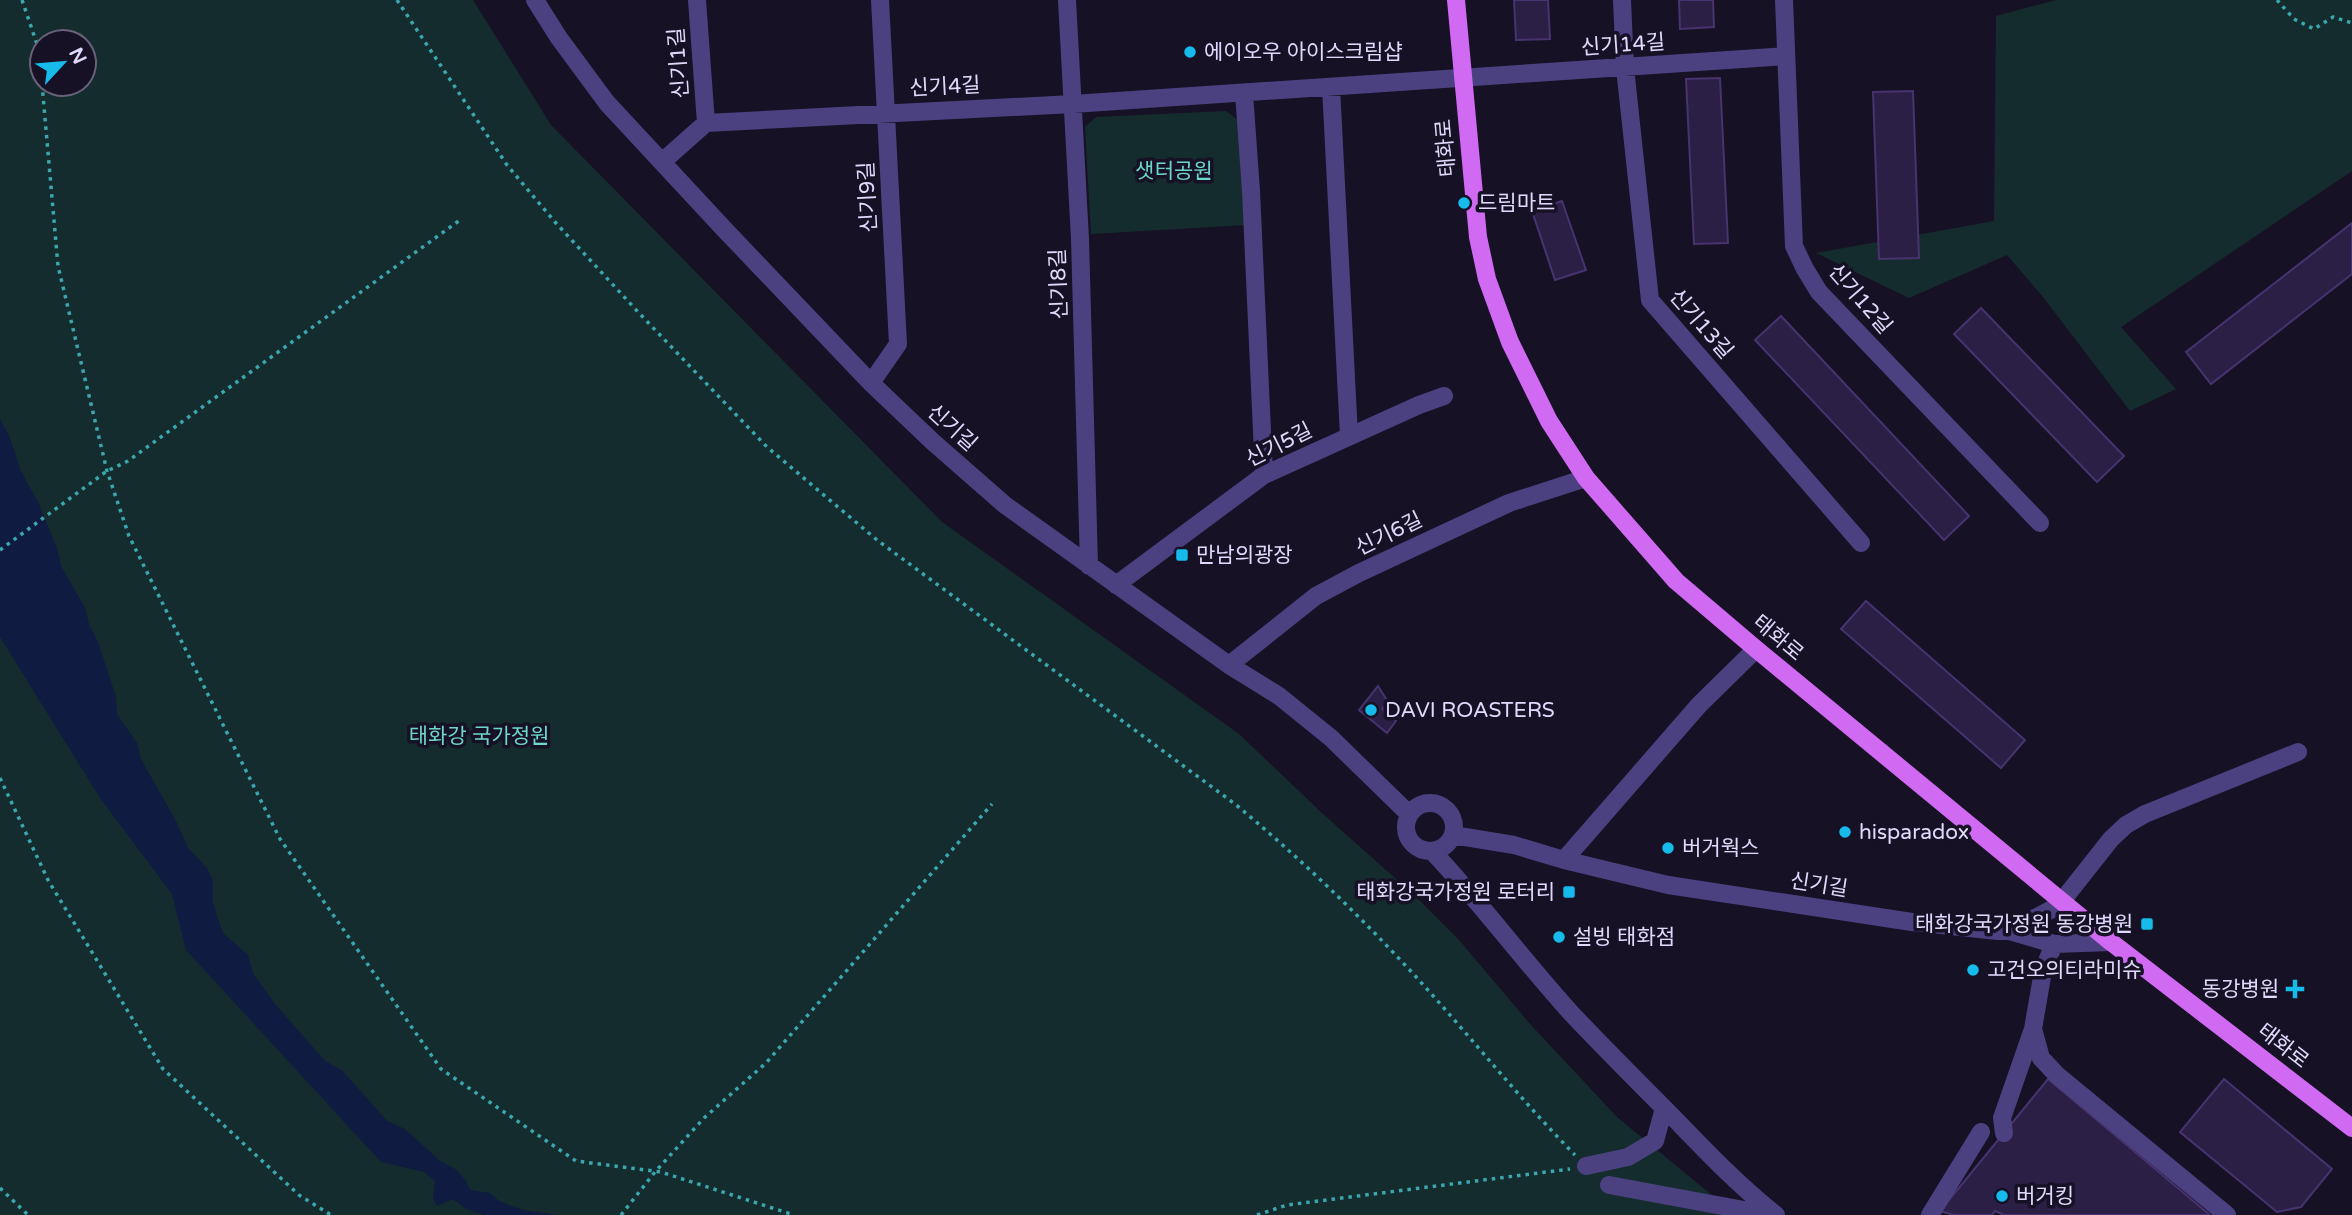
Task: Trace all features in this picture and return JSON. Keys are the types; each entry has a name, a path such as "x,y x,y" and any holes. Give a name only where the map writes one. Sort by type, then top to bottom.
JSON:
{"main road":[{"name":"태화로","path":"1456,0 1478,237 1487,279 1510,341 1549,421 1586,478 1676,581 1756,649 2111,942 2352,1128"}],"street":[{"name":"신기길","path":"535,0 559,38 607,103 871,383 933,442 1005,505 1229,665 1279,696 1331,738 1409,814"},
{"name":"신기1길","path":"698,0 706,123"},
{"name":"신기9길","path":"871,383 898,344 880,0"},
{"name":"신기8길","path":"1067,0 1080,239 1089,566"},
{"name":"신기13길","path":"1622,0 1625,68 1650,300 1861,543"},
{"name":"신기12길","path":"1784,0 1794,246 1805,269 1819,292 2040,523"},
{"name":"신기14길","path":"1462,77 1786,56"},
{"name":"신기4길","path":"706,123 1073,104 1462,77"},
{"path":"1331,87 1349,436"},
{"path":"1244,93 1252,202 1264,475"},
{"path":"662,162 706,123"},
{"name":"신기5길","path":"1116,584 1264,475 1419,405 1444,397"},
{"name":"신기6길","path":"1229,665 1316,596 1359,573 1509,503 1586,478"},
{"path":"1564,860 1699,705 1756,649"},
{"name":"신기길","path":"1453,835 1514,845 1564,860 1681,887 1912,922 1998,931 2034,920 2062,901 2126,825 2145,814 2298,752"},
{"path":"1422,804 1440,805 1452,816 1453,835 1448,843 1432,851 1423,850 1409,840 1406,824 1409,814 1422,804"},
{"path":"1432,851 1478,901 1572,1013 1664,1108 1774,1215"},
{"path":"2006,930 2054,944 2111,942"},
{"path":"2004,1133 2002,1118 2033,1028 2043,971 2054,944"},
{"path":"2033,1028 2041,1058 2057,1075 2228,1215"},
{"path":"1586,1166 1628,1157 1654,1141 1664,1108"},
{"path":"1930,1215 1981,1132"},
{"path":"1609,1185 1774,1215"}],"path":[{"path":"22,0 32,28"},
{"path":"397,0 507,165 629,303 768,447 877,540 1213,788 1289,849 1405,965 1539,1118 1586,1166"},
{"path":"2277,0 2294,19 2314,29 2333,17 2352,23"},
{"path":"43,98 58,266 107,471 129,536 280,839 441,1069 576,1161 655,1172 794,1215"},
{"path":"0,550 107,471 128,461 460,220"},
{"path":"0,778 48,880 163,1069 299,1195 331,1215"},
{"path":"621,1215 655,1172 704,1118 766,1063 992,804"},
{"path":"1257,1215 1287,1205 1586,1166"},
{"path":"0,1188 28,1215"}],"green space":[{"name":"태화강 국가정원","path":"0,0 473,0 551,125 942,522 1239,734 1459,940 1530,1024 1617,1117 1736,1215 0,1215"},
{"path":"2056,0 2352,0 2352,171 2121,327 2176,389 2130,411 2043,297 2007,255 1909,298 1816,253 1994,221 1996,16"},
{"name":"샛터공원","path":"1226,111 1239,121 1246,225 1091,234 1085,127 1096,117"}],"water":[{"path":"0,419 10,438 21,471 38,502 57,548 61,566 85,608 116,697 117,714 137,743 141,759 188,848 207,868 213,881 213,903 223,933 248,955 253,973 275,1004 325,1061 342,1070 387,1121 405,1129 440,1161 457,1170 470,1190 490,1193 499,1201 523,1210 558,1215 484,1215 466,1209 453,1199 437,1206 433,1199 435,1181 424,1172 381,1162 186,950 172,894 100,798 0,637"}],"building":[{"path":"1514,0 1548,0 1550,39 1516,40"},
{"path":"1679,0 1713,0 1714,27 1680,29"},
{"path":"1720,78 1728,243 1694,244 1686,79"},
{"path":"1913,91 1919,258 1879,259 1873,92"},
{"path":"1562,201 1586,270 1555,280 1532,211"},
{"path":"2352,223 2352,274 2211,384 2186,352"},
{"path":"1981,308 2124,456 2097,482 1954,334"},
{"path":"1781,316 1969,516 1944,540 1755,340"},
{"path":"1866,601 2025,740 2001,768 1841,629"},
{"name":"DAVI ROASTERS","path":"1378,686 1388,702 1382,709 1396,721 1387,733 1359,710"},
{"path":"2048,1079 2210,1215 2004,1215 1995,1211 1992,1215 1954,1215 1940,1211"},
{"path":"2224,1079 2332,1169 2301,1207 2277,1212 2180,1132"}],"place":[{"name":"에이오우 아이스크림샵","path":"1190,52"},
{"name":"드림마트","path":"1464,203"},
{"name":"만남의광장","path":"1182,555"},
{"name":"DAVI ROASTERS","path":"1371,710"},
{"name":"hisparadox","path":"1845,832"},
{"name":"버거웍스","path":"1668,848"},
{"name":"태화강국가정원 로터리","path":"1569,892"},
{"name":"태화강국가정원 동강병원","path":"2147,924"},
{"name":"설빙 태화점","path":"1559,937"},
{"name":"고건오의티라미슈","path":"1973,970"},
{"name":"동강병원","path":"2295,989"},
{"name":"버거킹","path":"2002,1196"}]}
